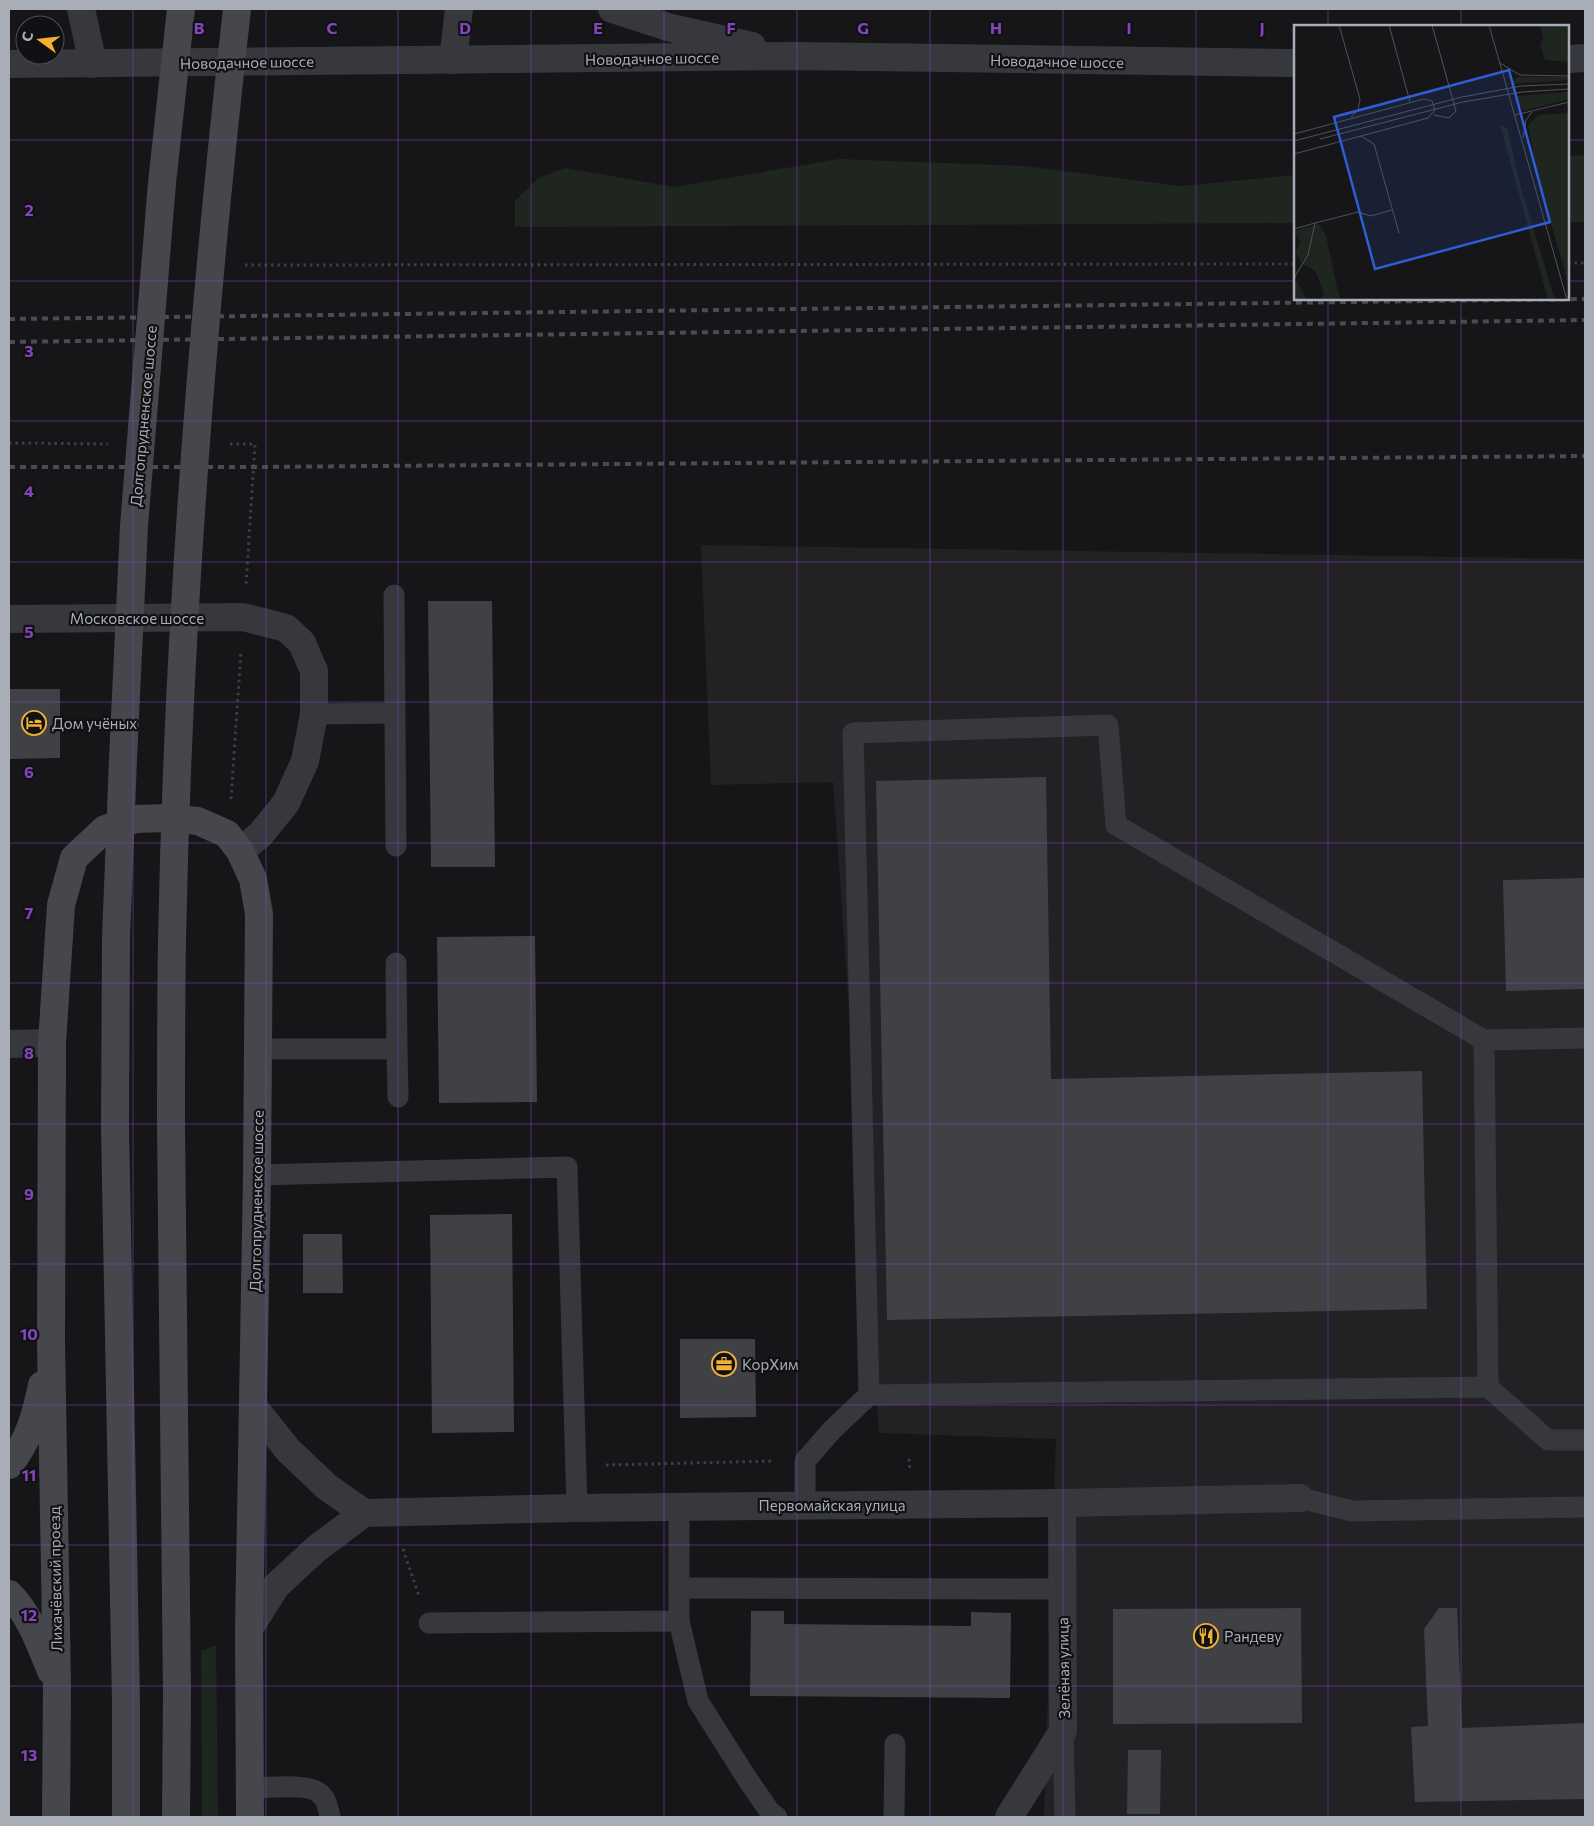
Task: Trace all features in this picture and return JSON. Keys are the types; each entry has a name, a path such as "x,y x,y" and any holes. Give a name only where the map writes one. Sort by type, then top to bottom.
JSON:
{"main road":[{"name":"Долгопрудненское шоссе","path":"126,1817 126,1703 114,1127 116,938 134,526 162,183 181,9"},
{"path":"176,1817 177,1695 171,1126 172,939 178,761 190,530 217,188 237,9"},
{"name":"Долгопрудненское шоссе","path":"51,1342 52,1043 61,905 74,858 105,829 136,819 166,818 198,821 227,834 240,851 253,879 259,914 254,1406 249,1629 250,1817"},
{"path":"9,1465 21,1450 37,1412 51,1342"},
{"name":"Лихачёвский проезд","path":"51,1342 57,1686 56,1817"},
{"path":"9,1594 17,1602 35,1632 57,1686"}],"street":[{"path":"82,9 93,64"},
{"path":"453,60 459,9"},
{"path":"612,9 671,28 797,56"},
{"name":"Новодачное шоссе","path":"9,64 797,56 1294,63"},
{"path":"1569,59 1585,58"},
{"name":"Московское шоссе","path":"9,619 244,617 286,628 302,643 314,671 314,714 305,762 286,803 260,835 240,851"},
{"path":"9,1044 52,1043"},
{"path":"249,1629 276,1586 316,1549 364,1513 327,1487 288,1450 254,1406"},
{"name":"Первомайская улица","path":"364,1513 577,1508 1062,1503 1300,1498"},
{"name":"Зелёная улица","path":"1009,1817 1063,1731 1062,1503"}],"lane":[{"path":"394,596 396,846"},
{"path":"314,714 395,712"},
{"path":"869,1395 853,733 1108,725 1116,826 1484,1040 1585,1038"},
{"path":"396,963 398,1097"},
{"path":"1484,1040 1488,1387"},
{"path":"258,1049 397,1049"},
{"path":"257,1175 567,1167 577,1508"},
{"path":"805,1505 806,1461 832,1430 869,1395 1488,1387 1548,1440 1585,1440"},
{"path":"1300,1498 1352,1511 1585,1507"},
{"path":"679,1507 679,1621 698,1701 746,1777 770,1812 776,1817"},
{"path":"679,1588 1062,1589"},
{"path":"429,1623 679,1621"},
{"path":"1063,1731 1065,1817"},
{"path":"894,1817 895,1744"},
{"path":"250,1788 306,1788 318,1792 327,1803 330,1817"}],"path":[{"path":"1569,263 1585,263"},
{"path":"244,265 1294,264"},
{"path":"9,443 115,444"},
{"path":"576,1465 806,1461"},
{"path":"403,1549 429,1623"}],"shaded area":[{"path":"1585,155 1585,222 1569,222 1569,156"},
{"path":"839,159 1025,166 1180,186 1294,175 1294,223 515,227 515,201 538,178 565,168 674,187"},
{"path":"701,545 1585,559 1585,1817 1044,1817 1056,1439 879,1433 833,782 711,785"},
{"path":"216,1645 218,1817 202,1817 201,1651"}],"building":[{"path":"428,601 492,601 495,867 431,867"},
{"name":"Дом учёных","path":"9,689 60,689 60,758 9,759"},
{"path":"1046,777 1051,1079 1422,1071 1427,1309 887,1320 876,781"},
{"path":"1585,878 1585,989 1506,991 1503,880"},
{"path":"535,936 537,1102 439,1103 437,937"},
{"path":"512,1214 514,1432 432,1433 430,1215"},
{"path":"303,1234 342,1234 343,1293 303,1293"},
{"path":"680,1339 755,1339 756,1417 680,1418"},
{"path":"1301,1608 1302,1723 1113,1724 1113,1609"},
{"path":"1439,1608 1457,1608 1462,1728 1585,1723 1585,1799 1415,1802 1411,1727 1428,1726 1424,1629"},
{"path":"751,1611 784,1611 784,1624 971,1626 971,1612 1011,1613 1010,1698 750,1696"},
{"path":"1128,1750 1161,1750 1160,1814 1127,1814"}],"railway":[{"path":"1569,299 1585,299"},
{"path":"9,319 1506,300"},
{"path":"9,342 1585,320"},
{"path":"9,467 253,467 1585,456"}],"place":[{"name":"Дом учёных","path":"34,723"},
{"name":"КорХим","path":"724,1364"},
{"name":"Рандеву","path":"1206,1636"}]}
